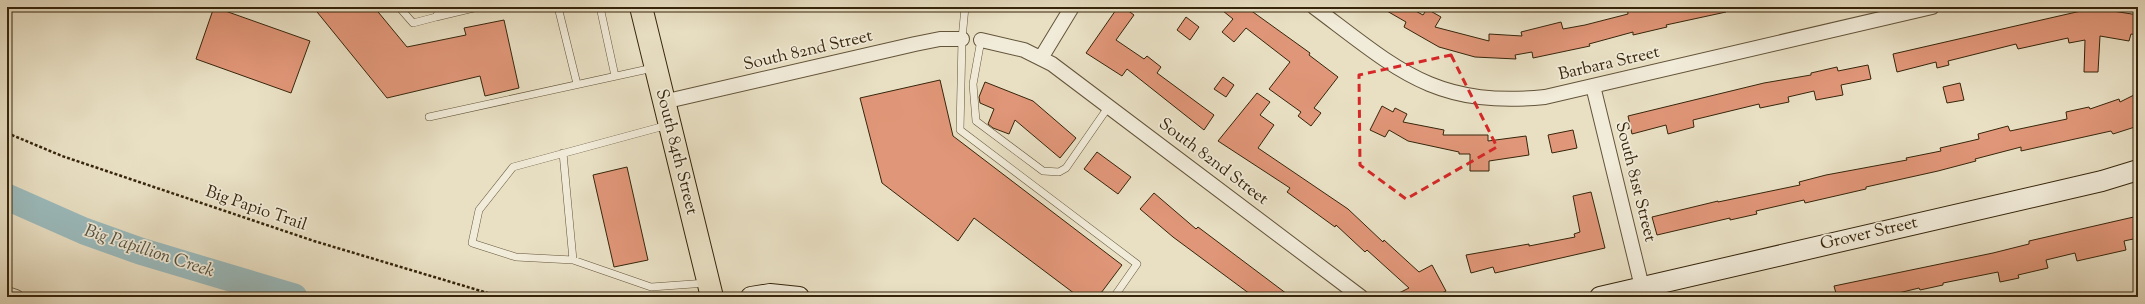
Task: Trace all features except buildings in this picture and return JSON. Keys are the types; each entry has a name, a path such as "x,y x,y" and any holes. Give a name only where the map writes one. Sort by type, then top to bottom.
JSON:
{"main road":[{"name":"South 84th Street","path":"641,7 710,290"}],"street":[{"path":"1041,58 1072,7"},
{"name":"Barbara Street","path":"1314,7 1399,70 1421,82 1445,91 1481,98 1518,100 1545,97 1932,7"},
{"name":"South 82nd Street","path":"663,102 915,44 940,40 962,39"},
{"name":"South 82nd Street","path":"981,40 1024,50 1052,64 1362,297"},
{"name":"South 81st Street","path":"1593,86 1642,287"},
{"name":"Grover Street","path":"1600,297 2094,182 2138,170"},
{"path":"7,294 16,297"},
{"path":"751,297 770,294 799,297"}],"lane":[{"path":"400,7 413,23 478,7"},
{"path":"436,17 441,7"},
{"path":"558,7 577,84"},
{"path":"600,7 614,76"},
{"path":"965,7 962,39 960,130 1136,264 1114,297"},
{"path":"981,40 973,84 976,121 1043,171 1059,172 1066,168 1109,106"},
{"path":"429,118 577,84 655,68"},
{"path":"669,125 513,167 480,210 472,243 516,257 572,260 651,287 710,290"},
{"path":"563,153 572,260"}],"path":[{"name":"Big Papio Trail","path":"7,133 62,156 314,241 501,297"}],"highlighted area":[{"path":"1451,55 1497,147 1406,199 1360,165 1359,75"}],"waterway":[{"name":"Big Papillion Creek","path":"7,197 84,231 140,251 294,297"}]}
